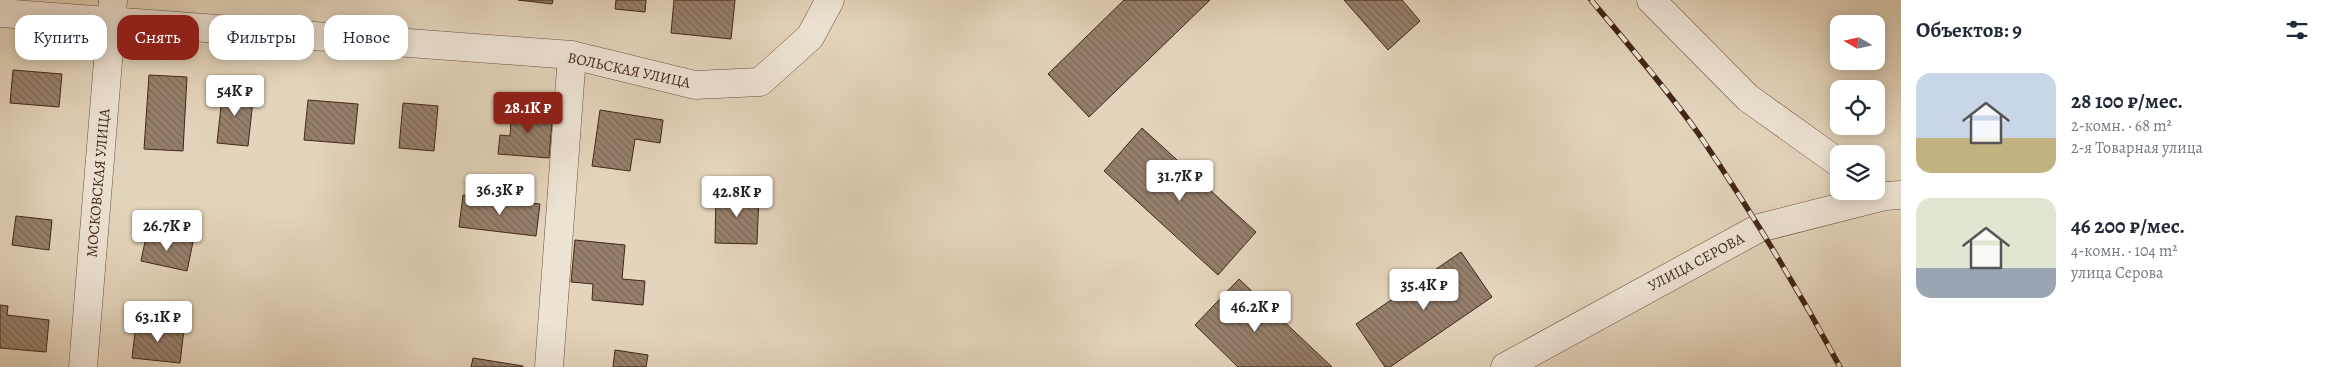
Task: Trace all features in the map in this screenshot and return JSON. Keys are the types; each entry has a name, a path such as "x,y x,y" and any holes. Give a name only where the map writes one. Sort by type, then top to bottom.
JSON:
{"street":[{"name":"ВОЛЬСКАЯ УЛИЦА","path":"0,13 112,11 572,55 695,85 760,82 810,37 830,0"},
{"path":"1651,0 1748,98 1830,157"},
{"name":"МОСКОВСКАЯ УЛИЦА","path":"83,367 112,11"},
{"path":"549,367 572,55"},
{"name":"УЛИЦА СЕРОВА","path":"1506,367 1759,228 1887,194"}],"building":[{"path":"518,0 553,0 552,4"},
{"path":"616,0 646,0 645,12 615,9"},
{"path":"674,0 735,0 731,39 671,33"},
{"path":"1124,0 1210,0 1089,117 1048,74"},
{"path":"1344,0 1402,0 1420,21 1388,50"},
{"path":"13,70 62,74 59,107 10,103"},
{"path":"149,75 187,77 183,151 144,149"},
{"path":"223,88 254,91 248,146 217,143"},
{"path":"308,100 358,104 354,144 304,140"},
{"path":"403,103 438,106 434,151 399,148"},
{"path":"512,107 553,110 549,158 498,154 500,135 510,136"},
{"path":"600,110 663,120 660,143 635,139 630,171 592,166"},
{"path":"1142,128 1256,232 1218,275 1104,171"},
{"path":"716,193 759,194 757,244 715,243"},
{"path":"463,195 540,204 536,236 459,227"},
{"path":"16,216 52,220 49,250 12,245"},
{"path":"147,232 193,242 187,271 141,261"},
{"path":"575,240 625,245 622,279 645,281 643,305 592,300 593,284 571,282"},
{"path":"1461,252 1492,297 1390,367 1385,367 1356,324"},
{"path":"1239,279 1332,367 1238,367 1195,325"},
{"path":"0,305 8,306 7,315 49,320 46,352 0,348"},
{"path":"136,324 184,329 180,363 132,358"},
{"path":"615,350 648,355 646,367 613,367"},
{"path":"473,358 523,366 523,367 471,367"}],"railway":[{"path":"1591,0 1659,82 1698,133 1772,248 1840,367"}]}
